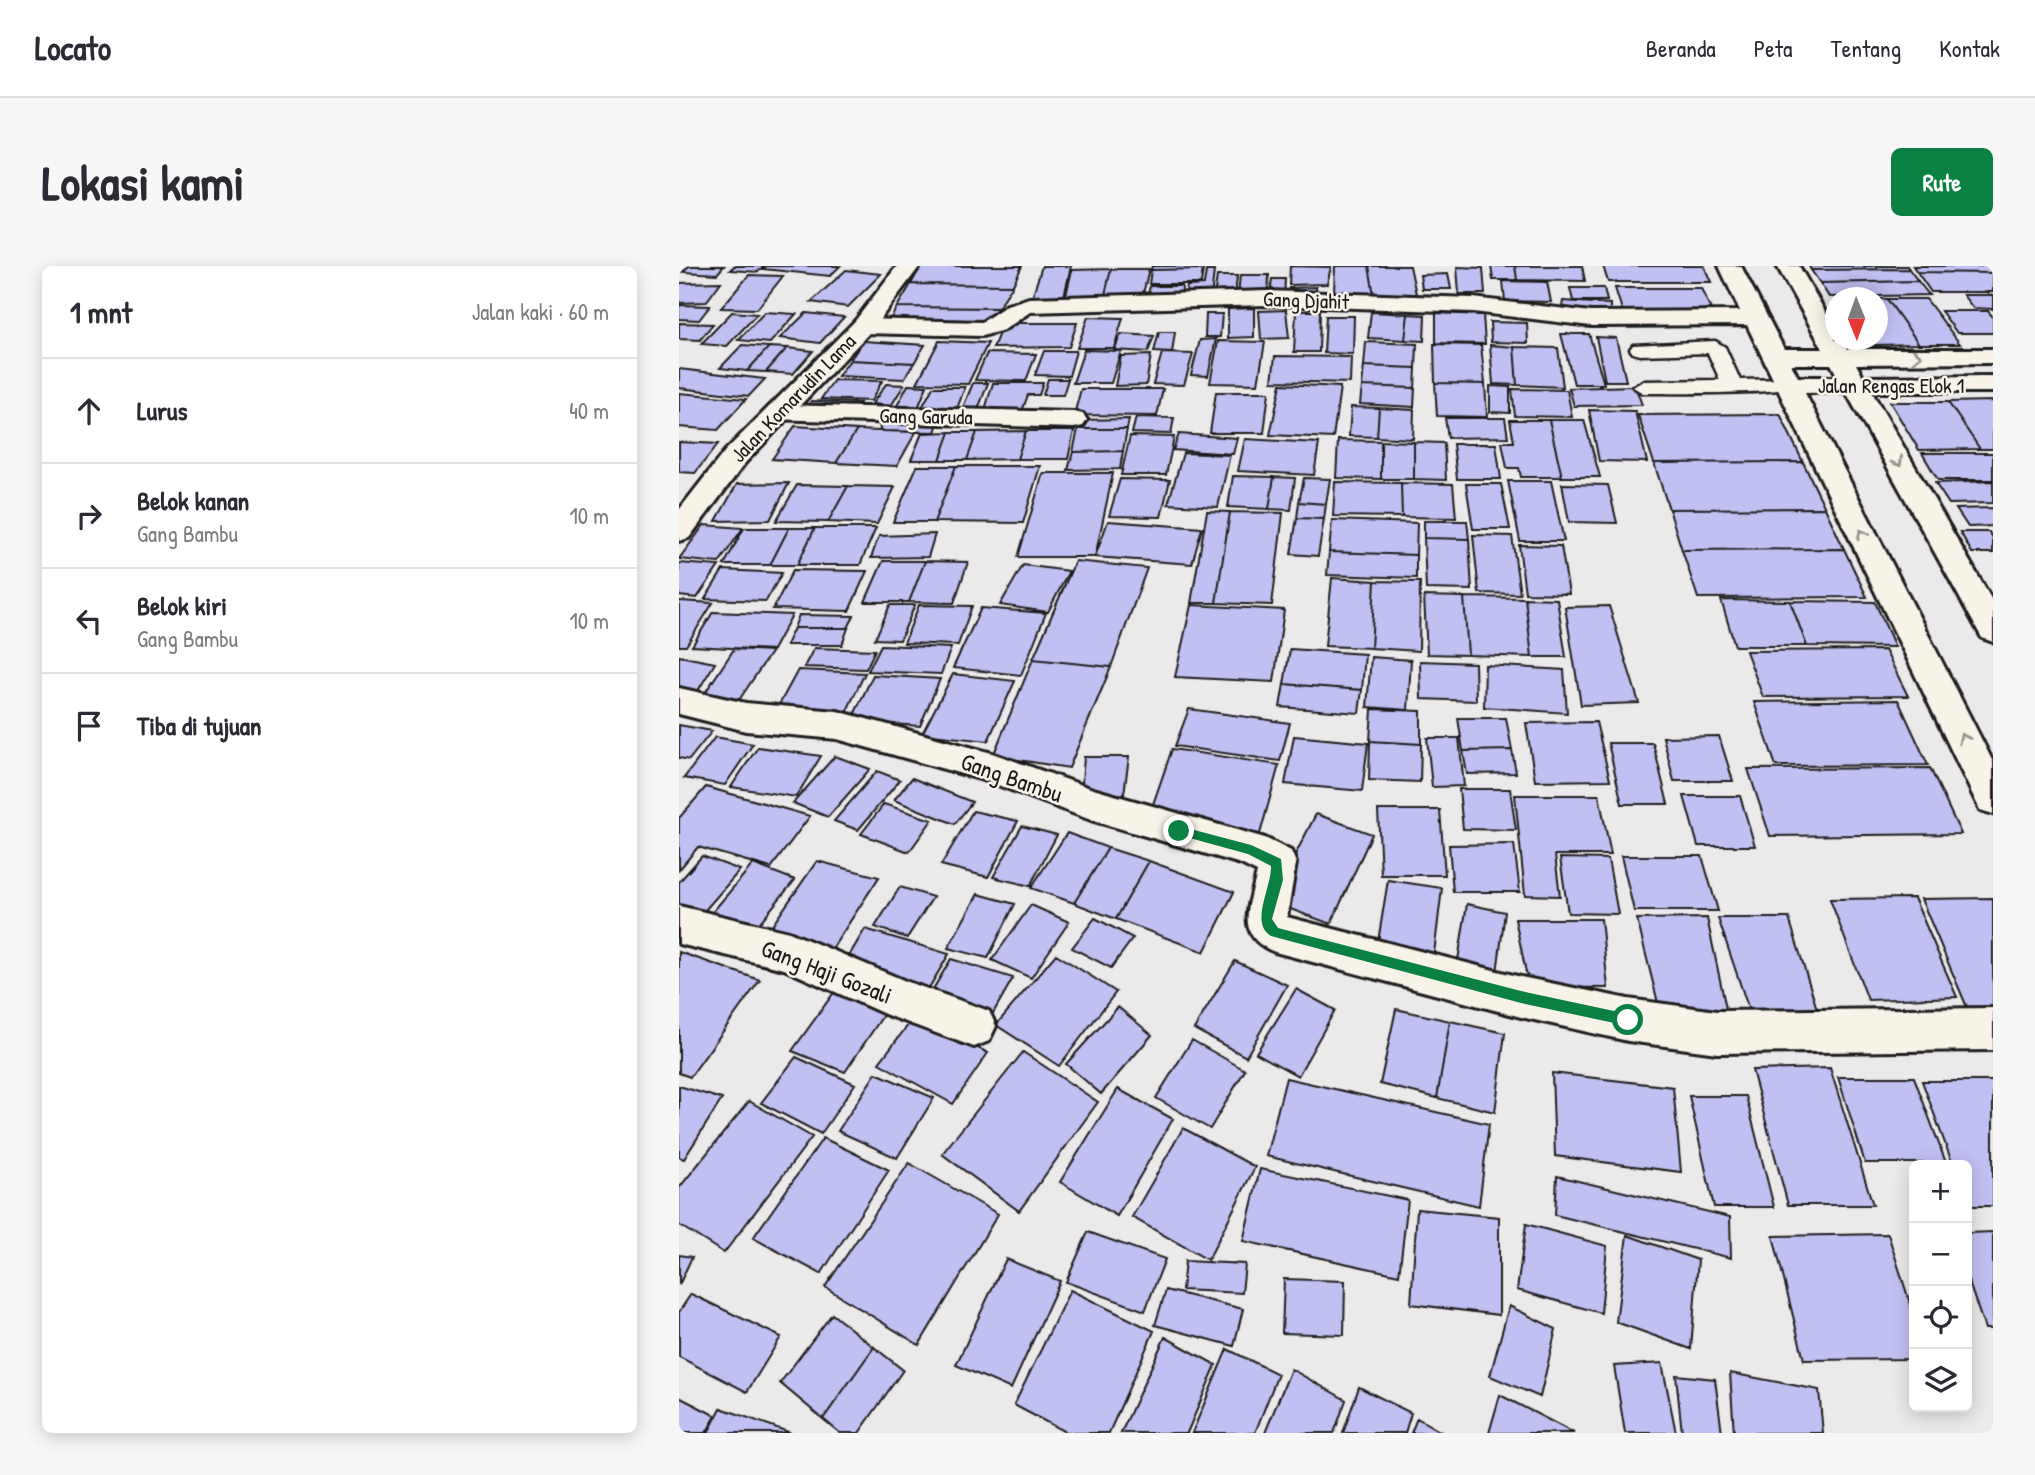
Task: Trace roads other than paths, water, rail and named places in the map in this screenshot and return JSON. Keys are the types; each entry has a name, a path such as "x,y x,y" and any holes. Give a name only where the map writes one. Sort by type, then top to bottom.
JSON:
{"street":[{"name":"Jalan Komarudin Lama","path":"679,531 735,457 863,326 909,266"},
{"path":"1730,266 1993,799"},
{"path":"1788,266 1993,630"},
{"name":"Gang Djahit","path":"863,326 982,328 996,326 1011,310 1029,305 1267,298 1473,305 1591,319 1756,318"},
{"name":"Jalan Rengas Elok 1","path":"1775,357 1993,356"},
{"name":"Jalan Rengas Elok 1","path":"1789,385 1993,384"},
{"name":"Gang Garuda","path":"778,413 1074,420"},
{"name":"Gang Bambu","path":"679,701 746,717 837,726 992,768 1091,804 1251,850 1277,863 1277,880 1266,912 1267,925 1275,933 1521,997 1628,1020 1717,1032 1993,1029"},
{"name":"Gang Haji Gozali","path":"679,925 789,951 902,1001 974,1026"}],"lane":[{"path":"1640,349 1715,347 1733,386"},
{"path":"1643,387 1789,385"}]}
